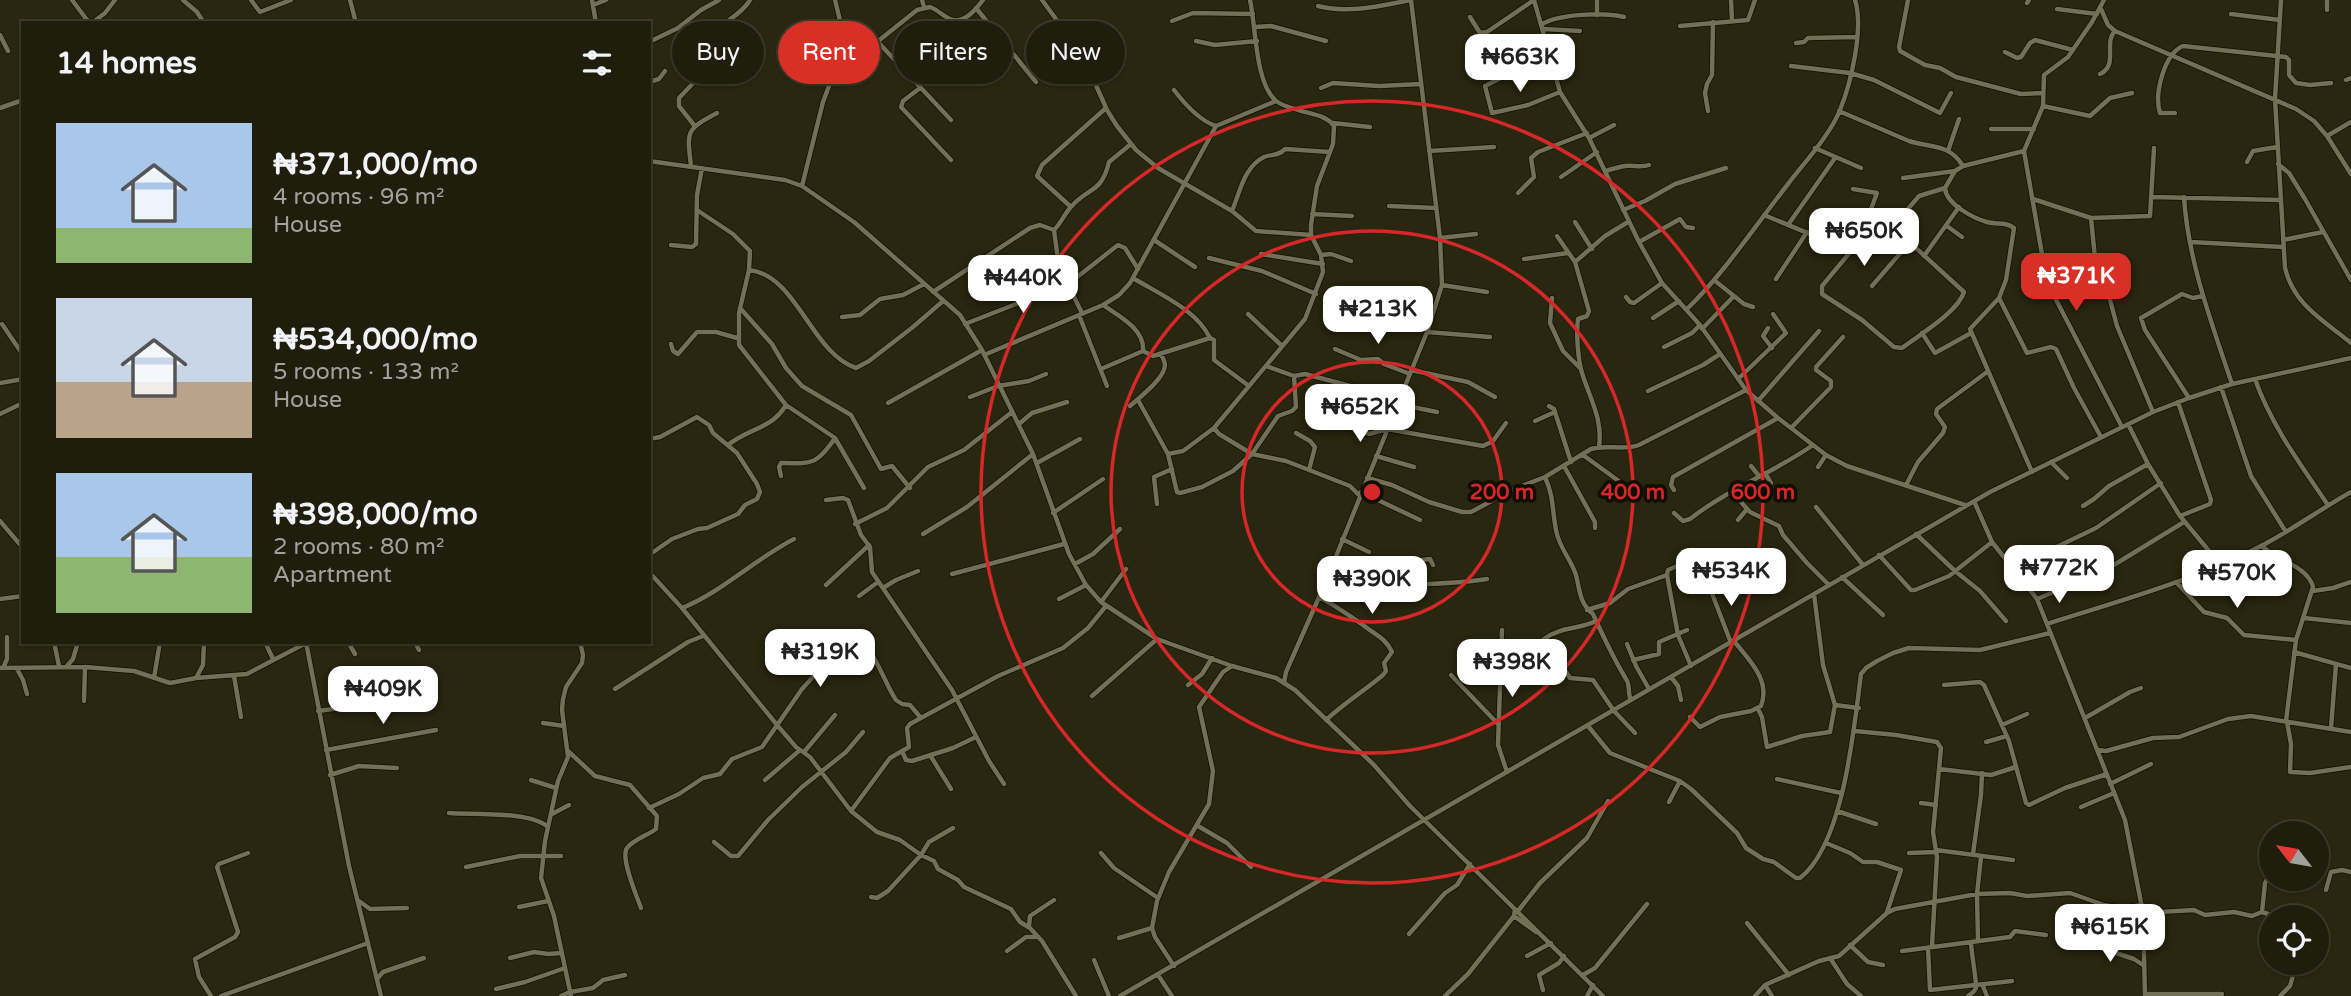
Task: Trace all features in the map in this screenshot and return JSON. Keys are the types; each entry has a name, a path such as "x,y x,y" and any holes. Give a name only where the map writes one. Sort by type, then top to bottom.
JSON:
{"street":[{"path":"72,0 89,21"},
{"path":"95,21 115,0"},
{"path":"183,0 203,21"},
{"path":"251,0 260,12 290,0"},
{"path":"350,0 355,21"},
{"path":"596,21 592,3 606,0"},
{"path":"651,42 678,28 719,0"},
{"path":"694,125 679,106 679,98 718,57 717,52 707,43 710,34 742,13 750,0"},
{"path":"835,0 839,21"},
{"path":"922,0 924,7"},
{"path":"880,39 916,10 924,7 935,9 958,21 983,0"},
{"path":"1042,0 1083,56 1117,126 1148,161 1232,211 1256,231 1311,235"},
{"path":"1250,0 1266,86 1276,101 1320,116 1333,124 1370,127"},
{"path":"1284,683 1286,672 1324,586 1427,332 1442,285 1440,238 1411,0 1355,10 1334,10 1318,6"},
{"path":"1470,17 1480,33 1487,32 1534,0 1560,92 1597,152 1628,222 1662,282 1701,327 1745,390 1826,455 1847,466 1966,506"},
{"path":"1597,0 1597,15"},
{"path":"1731,0 1732,21"},
{"path":"1680,26 1749,19 1755,0"},
{"path":"1687,309 1714,281 1815,148 1839,111 1857,37 1855,0"},
{"path":"1908,0 1900,51 1925,65 1940,68 1956,77 2021,94 2043,93"},
{"path":"2104,0 2073,50 2044,75 2043,106 2024,151 2043,260 2051,290 2122,427"},
{"path":"2281,0 2275,99 2285,268 2295,294 2302,303 2351,343"},
{"path":"2326,10 2327,0"},
{"path":"976,8 1026,70"},
{"path":"2057,9 2099,11"},
{"path":"2099,11 2115,31 2275,99 2314,121 2351,174"},
{"path":"1172,21 1193,13 1253,14"},
{"path":"1539,14 1551,19 1613,14 1623,17"},
{"path":"2231,14 2280,20"},
{"path":"1543,26 1551,19"},
{"path":"1708,111 1705,93 1712,75 1713,22"},
{"path":"1255,27 1271,26 1326,41"},
{"path":"1543,26 1580,32"},
{"path":"2100,74 2105,73 2110,65 2110,36 2115,31"},
{"path":"0,35 8,51"},
{"path":"1796,43 1804,42 1808,38 1857,37"},
{"path":"2004,52 2021,57 2029,43 2035,40 2073,50"},
{"path":"1196,41 1214,45 1257,41"},
{"path":"880,44 951,120"},
{"path":"2175,113 2160,113 2158,107 2162,79 2170,55 2183,46 2277,56 2288,59 2289,75 2296,83 2310,85 2331,82"},
{"path":"1791,66 1850,73 1889,86 1940,113 1943,103 1951,93"},
{"path":"651,81 659,79 665,71"},
{"path":"1505,76 1485,86 1490,110 1494,113 1528,105 1560,92"},
{"path":"1321,88 1333,83 1379,86 1421,83"},
{"path":"802,186 829,84"},
{"path":"920,88 903,101 901,107 951,160"},
{"path":"1174,90 1182,101 1208,124 1216,126 1276,101"},
{"path":"2043,106 2090,116 2110,98 2132,93"},
{"path":"0,108 21,101"},
{"path":"1071,207 1037,176 1037,172 1106,108"},
{"path":"1839,111 1909,141 1921,145 1931,144 1948,151 1956,155 1963,166"},
{"path":"691,166 688,139 694,125 717,113"},
{"path":"1948,151 1959,119"},
{"path":"2327,136 2351,122"},
{"path":"1168,454 1187,448 1214,428 1302,325 1316,294 1323,264 1311,235 1311,214 1319,178 1333,144 1333,124"},
{"path":"1518,193 1534,177 1531,158 1538,152 1614,125"},
{"path":"888,403 983,353 1103,305 1119,295 1133,278 1216,126"},
{"path":"1991,129 2034,129"},
{"path":"1054,230 1071,207 1099,186 1109,162 1131,144"},
{"path":"1429,151 1494,146"},
{"path":"2247,162 2253,150 2277,147"},
{"path":"1815,148 1861,168"},
{"path":"2032,199 2091,218 2147,217 2151,213 2154,148"},
{"path":"1232,211 1248,172 1258,161 1280,154 1286,149 1330,152"},
{"path":"1903,178 1955,171 1963,166 2024,151"},
{"path":"1561,177 1597,152"},
{"path":"1788,226 1835,158"},
{"path":"651,161 785,180 802,186 854,222 960,316 983,353 1033,454 1064,544 1086,585 1104,604 1157,639 1232,666 1276,678 1284,683 1326,720 1516,912 1602,994"},
{"path":"2278,164 2292,178 2351,280"},
{"path":"1606,171 1624,166 1649,165"},
{"path":"671,245 695,246 702,168"},
{"path":"1623,209 1645,201 1675,184 1726,168"},
{"path":"1764,215 1866,255 1872,253 1921,194 1945,188 1955,171"},
{"path":"1945,188 1949,200 1959,207 1984,221 2005,223 2014,228 2006,280 1999,298 1973,324 1971,333 2032,471"},
{"path":"1853,189 1877,193 1853,251 1822,286 1822,294 1862,320 1896,349 1902,348 1922,333 1960,301 1964,292 1893,227"},
{"path":"2152,197 2280,200"},
{"path":"2184,197 2185,223 2203,296 2232,384"},
{"path":"1389,206 1436,208"},
{"path":"1924,256 1959,207"},
{"path":"697,210 718,223 750,251 750,270 740,307 737,338 744,354 786,405 835,438 864,488"},
{"path":"1832,241 1846,212"},
{"path":"1311,214 1352,216"},
{"path":"2091,218 2095,258 2105,281 2118,326 2153,412"},
{"path":"1639,242 1680,219 1686,227 1693,228"},
{"path":"1575,222 1592,249"},
{"path":"1575,262 1605,236 1628,222"},
{"path":"933,292 1030,228 1040,225 1054,230"},
{"path":"1947,226 1962,237"},
{"path":"1054,230 1059,267 1107,386"},
{"path":"1776,279 1807,232"},
{"path":"2283,240 2322,232"},
{"path":"1440,238 1476,234"},
{"path":"1557,236 1575,262 1589,311 1587,316 1578,319 1581,369 1599,420 1599,447"},
{"path":"1154,240 1195,267"},
{"path":"2191,242 2283,247"},
{"path":"1872,286 1909,243"},
{"path":"1067,285 1118,245 1125,248 1138,269"},
{"path":"1524,259 1569,253"},
{"path":"1261,254 1323,264"},
{"path":"1321,255 1331,254 1351,261"},
{"path":"1209,258 1269,273 1316,294"},
{"path":"965,324 1023,300 1042,286 1046,270 1059,267"},
{"path":"750,270 760,273 781,288 825,344 842,360 856,368 869,361 943,301"},
{"path":"1133,278 1194,316 1214,340 1214,360 1250,386"},
{"path":"1714,281 1744,304 1753,307"},
{"path":"1626,297 1634,303 1662,282"},
{"path":"842,317 860,315 880,299 903,295 924,284"},
{"path":"1442,285 1488,292"},
{"path":"2189,398 2145,330 2141,318 2182,294 2195,298 2203,296"},
{"path":"1664,347 1701,327 1734,296"},
{"path":"1552,298 1550,324 1563,351 1581,369"},
{"path":"1999,298 2027,353 2051,347 2056,349 2101,437"},
{"path":"1653,318 1679,301"},
{"path":"1103,305 1134,328 1144,346 1143,351"},
{"path":"740,307 772,344 786,368 802,386 851,415 881,469 892,466 910,488"},
{"path":"1248,314 1282,346"},
{"path":"1738,379 1786,333 1773,314"},
{"path":"2,324 21,352"},
{"path":"1768,328 1763,336 1772,348"},
{"path":"1758,401 1819,331"},
{"path":"671,344 673,351 678,354 697,332 716,332 737,338"},
{"path":"1427,332 1490,337"},
{"path":"1922,333 1935,353 1971,333"},
{"path":"1792,427 1831,387 1831,381 1816,370 1816,367 1843,337"},
{"path":"1143,351 1150,356 1161,354 1210,338"},
{"path":"1335,349 1361,360 1378,359 1384,364 1410,372 1468,382 1495,397"},
{"path":"1101,369 1143,351"},
{"path":"1130,406 1162,373 1165,365 1161,354"},
{"path":"1648,391 1720,354"},
{"path":"1119,996 1974,501 2101,437 2178,402 2232,384 2351,358"},
{"path":"1266,366 1294,376 1305,374 1373,392"},
{"path":"1906,485 1918,462 1943,433 1945,427 1936,414 1937,409 1987,372"},
{"path":"970,397 998,386 1011,385 1046,374"},
{"path":"1138,400 1168,454 1177,492 1180,493 1202,487 1233,471 1252,454 1278,416 1296,407 1294,376"},
{"path":"0,383 21,379"},
{"path":"2255,379 2280,432 2328,505"},
{"path":"1003,394 1011,385"},
{"path":"2221,387 2251,476 2286,532"},
{"path":"1367,478 1392,485 1429,502 1466,512 1474,511 1514,489 1545,477 1591,449 1639,445 1745,390"},
{"path":"1019,424 1032,413 1067,402"},
{"path":"2178,402 2211,500 2210,504 2180,516"},
{"path":"0,414 21,404"},
{"path":"1397,404 1437,412"},
{"path":"728,445 775,420 786,405"},
{"path":"1549,406 1555,412 1571,462"},
{"path":"855,524 887,508 910,488 928,467 964,450 1012,412"},
{"path":"1535,421 1555,412"},
{"path":"651,439 660,437 697,417 737,453 760,492 759,497 738,514 707,528 672,539 651,554"},
{"path":"1674,490 1671,485 1673,477 1778,418"},
{"path":"1335,419 1368,434 1387,429 1486,446 1506,423"},
{"path":"2129,424 2148,464 2180,516 2220,564"},
{"path":"1214,428 1219,435 1252,454 1280,458 1350,486 1360,494 1420,520"},
{"path":"1296,433 1311,441 1315,447 1309,470"},
{"path":"781,476 781,463 808,463 823,453 835,438"},
{"path":"1037,463 1080,439"},
{"path":"1674,513 1679,519 1686,520 1813,445"},
{"path":"923,534 967,508 1033,454"},
{"path":"1583,455 1627,487"},
{"path":"1818,467 1826,455"},
{"path":"1376,456 1414,467"},
{"path":"2051,462 2067,478"},
{"path":"2082,506 2109,486 2148,464"},
{"path":"1564,466 1595,522 1595,528"},
{"path":"1751,466 1759,476"},
{"path":"1157,504 1153,479 1155,475 1172,469"},
{"path":"1765,473 1771,484"},
{"path":"1545,477 1552,492 1555,529 1562,552 1575,574 1578,591 1628,683 1627,692 1631,700"},
{"path":"1053,513 1103,480"},
{"path":"2012,568 2096,528 2161,483"},
{"path":"1350,486 1364,485"},
{"path":"1731,491 1747,509 1779,526 1783,535 1829,585"},
{"path":"2047,624 2176,582 2262,546 2351,492"},
{"path":"826,500 848,500 855,524 871,549 871,567 878,582 957,698 959,707 1004,784"},
{"path":"1974,501 1993,542 2037,600 2125,820 2143,912 2145,995 2222,995"},
{"path":"1816,507 1863,565"},
{"path":"1738,520 1747,509"},
{"path":"0,521 21,546"},
{"path":"2037,600 2104,571 2184,522"},
{"path":"1075,564 1093,554 1120,529"},
{"path":"1916,534 1980,591 2006,621"},
{"path":"682,608 718,589 794,539"},
{"path":"1342,539 1369,552"},
{"path":"1879,555 1913,590 1936,582 1955,571 1993,542"},
{"path":"952,574 1064,544"},
{"path":"826,585 869,545"},
{"path":"2262,546 2308,576 2313,591 2294,652 2286,722 2291,744 2290,772 2310,773 2351,767"},
{"path":"1335,558 1379,573 1391,572 1398,563 1430,559 1433,565"},
{"path":"1677,566 1668,570 1667,575 1678,635 1691,666"},
{"path":"850,809 890,758 910,745 907,727 998,676 1063,648 1088,628 1126,569"},
{"path":"883,588 918,571"},
{"path":"651,574 850,809 877,832 900,840 934,861 938,869 958,879 966,889 1011,909 1020,922 1038,937 1076,996"},
{"path":"1591,611 1610,603 1628,589 1667,575"},
{"path":"1842,578 1883,615"},
{"path":"1324,586 1349,589 1462,583 1487,579"},
{"path":"859,596 878,582"},
{"path":"2176,582 2204,612 2227,618 2244,635 2296,640"},
{"path":"2313,591 2333,589 2351,582"},
{"path":"1708,583 1732,642 1762,679 1763,698 1758,709"},
{"path":"1059,599 1086,585"},
{"path":"1758,709 1768,747 1802,736 1830,732 1835,705 1823,665 1814,594"},
{"path":"0,598 21,596"},
{"path":"1319,597 1347,612 1382,637 1392,652 1384,663 1386,671 1383,675 1326,720"},
{"path":"2304,618 2351,623"},
{"path":"1544,639 1559,630 1596,621"},
{"path":"688,642 696,628"},
{"path":"1502,630 1497,746 1507,772"},
{"path":"1633,660 1659,654 1659,642 1688,630"},
{"path":"1588,726 1605,748 1616,757 1680,781 1733,830 1746,848 1763,859 1774,862 1796,878 1805,875 1835,824 1855,731 1863,671 1893,653 1913,648 1980,650 2050,633"},
{"path":"649,808 679,794 703,778 720,774 732,759 762,747 802,689 852,635 868,648 896,700 902,705 910,705 921,718"},
{"path":"615,689 688,642 703,636"},
{"path":"7,637 7,659 10,668"},
{"path":"1091,696 1157,639"},
{"path":"54,644 60,666"},
{"path":"74,667 73,659 77,644"},
{"path":"154,678 160,644"},
{"path":"196,678 202,664 204,644"},
{"path":"266,644 273,659"},
{"path":"1,668 67,666 134,671 170,683 250,673 303,644"},
{"path":"307,644 349,866 380,995"},
{"path":"349,644 355,654"},
{"path":"416,644 419,650"},
{"path":"571,994 554,916 541,878 556,788 570,754 564,726 563,699 566,687 582,663 580,644"},
{"path":"1628,644 1633,660 1649,689"},
{"path":"2294,652 2351,668"},
{"path":"1188,685 1202,674 1212,658"},
{"path":"1,668 7,659"},
{"path":"67,666 73,659"},
{"path":"1222,662 1223,672"},
{"path":"202,664 209,677"},
{"path":"1551,665 1561,664 1570,678 1593,680 1614,711 1634,733"},
{"path":"2331,728 2336,664"},
{"path":"1174,966 1152,928 1158,898 1169,872 1209,804 1213,776 1199,707 1223,672 1232,666"},
{"path":"84,701 85,667"},
{"path":"17,668 27,694"},
{"path":"1500,682 1524,675 1534,668"},
{"path":"1276,678 1286,672"},
{"path":"1451,675 1498,724"},
{"path":"234,676 241,718"},
{"path":"1671,677 1678,686 1681,700"},
{"path":"1944,685 1982,683 2007,736 2026,803 2029,805 2065,788 2107,774"},
{"path":"2085,718 2141,688"},
{"path":"1835,705 1859,708"},
{"path":"318,711 347,708"},
{"path":"1690,716 1700,727 1720,717 1758,709"},
{"path":"2002,725 2027,714"},
{"path":"765,780 802,751 835,715"},
{"path":"2097,750 2106,751 2153,738 2179,737 2234,718 2251,716 2351,732"},
{"path":"543,723 564,726"},
{"path":"326,750 436,730"},
{"path":"1855,731 1937,743 1941,748 1933,832 1936,851 1930,990 2012,981"},
{"path":"714,842 731,856 738,856 768,820 802,787 846,752 863,732"},
{"path":"1986,742 2007,736"},
{"path":"902,751 909,761 976,737"},
{"path":"325,743 333,747"},
{"path":"2100,758 2106,751"},
{"path":"570,754 595,776 630,785 657,819 656,829 628,847 625,852 640,908"},
{"path":"930,755 951,789"},
{"path":"2110,784 2151,764"},
{"path":"330,772 359,766 397,768"},
{"path":"1939,769 1997,775 2016,767"},
{"path":"1973,855 1982,794 1982,773"},
{"path":"1777,779 1841,793"},
{"path":"531,780 556,788"},
{"path":"1669,802 1680,781"},
{"path":"2081,807 2114,793"},
{"path":"1445,996 1468,974 1540,883 1587,838 1608,801"},
{"path":"1922,803 1936,805"},
{"path":"542,822 569,805"},
{"path":"1838,811 1876,824"},
{"path":"449,813 526,818 542,822 548,827"},
{"path":"1198,826 1227,843 1251,867"},
{"path":"872,897 877,898 888,891 921,855 929,842 953,828"},
{"path":"1826,843 1863,862 1877,862 1901,870 1887,913"},
{"path":"1909,853 1936,851 2013,860"},
{"path":"211,996 199,977 195,959 236,937 238,932 217,867 248,853"},
{"path":"1101,853 1114,868 1158,898"},
{"path":"466,867 520,856 561,856"},
{"path":"1978,941 1976,894 1981,857"},
{"path":"1409,934 1445,893 1457,885 1470,863"},
{"path":"2329,879 2331,872 2351,872"},
{"path":"1755,996 1765,985 1839,956 1887,913 1934,901 1976,894 2010,893 2026,896 2063,893 2121,908 2142,905"},
{"path":"1029,927 1030,916 1054,900"},
{"path":"359,901 370,909 407,908"},
{"path":"519,907 548,901"},
{"path":"1583,975 1595,968 1647,904"},
{"path":"362,918 370,909"},
{"path":"2143,912 2194,910 2205,915 2234,912 2252,916 2259,913"},
{"path":"1747,923 1789,975"},
{"path":"1119,938 1152,928"},
{"path":"1902,951 2010,937 2015,931 2046,935"},
{"path":"1007,951 1026,937 1038,937"},
{"path":"1971,942 1972,967 1987,996"},
{"path":"221,996 368,943"},
{"path":"1527,956 1551,943"},
{"path":"1850,945 1868,962 1883,965"},
{"path":"2095,946 2144,965"},
{"path":"510,958 534,952 561,953"},
{"path":"1543,990 1539,975 1559,963 1564,956"},
{"path":"2133,959 2144,956"},
{"path":"377,979 383,972 424,958"},
{"path":"1830,958 1850,988 1861,996"},
{"path":"1094,960 1109,996"},
{"path":"374,968 383,972"},
{"path":"496,989 565,968"},
{"path":"1595,968 1589,996 1602,994"},
{"path":"561,996 593,988 600,981 625,975"},
{"path":"1158,975 1172,996"},
{"path":"2280,996 2291,986 2293,975"},
{"path":"1968,996 1979,984"},
{"path":"1765,985 1772,996"}]}
